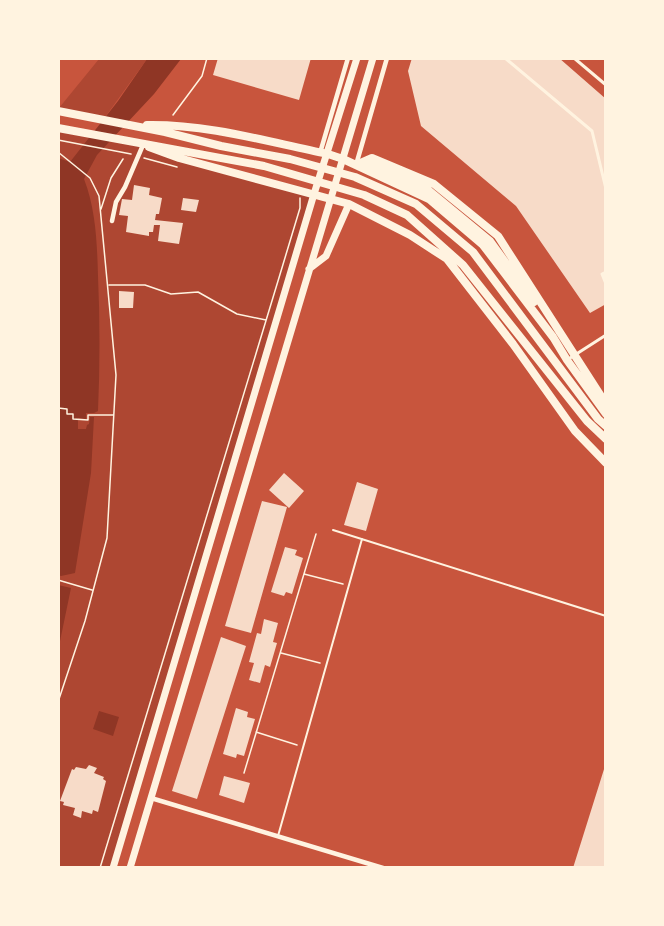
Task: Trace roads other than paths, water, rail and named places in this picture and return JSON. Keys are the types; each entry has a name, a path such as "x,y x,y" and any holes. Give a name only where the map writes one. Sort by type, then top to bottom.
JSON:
{"highway":[{"path":"58,111 290,159 355,177 416,204 474,252 591,410 606,426"},
{"path":"131,125 173,125 219,131 324,154 343,159 429,199 483,245 530,304 606,414"},
{"path":"58,128 264,166 364,195 406,215 463,265 587,421 606,439"},
{"path":"128,140 178,158 349,204 410,235 447,259 513,344 575,431 606,463"},
{"path":"356,165 367,163 428,189 490,241 606,402"}],"main road":[{"path":"113,867 324,154 357,58"},
{"path":"130,867 373,58"},
{"path":"309,269 326,256 349,204"}],"street":[{"path":"324,154 348,58"},
{"path":"356,165 387,58"},
{"path":"505,58 592,131 606,189"},
{"path":"574,58 606,85"},
{"path":"112,221 116,202 143,145"},
{"path":"606,272 602,274 606,284"},
{"path":"567,360 606,335"},
{"path":"151,798 383,867"}],"lane":[{"path":"333,530 606,616"},
{"path":"278,836 362,539"}]}
